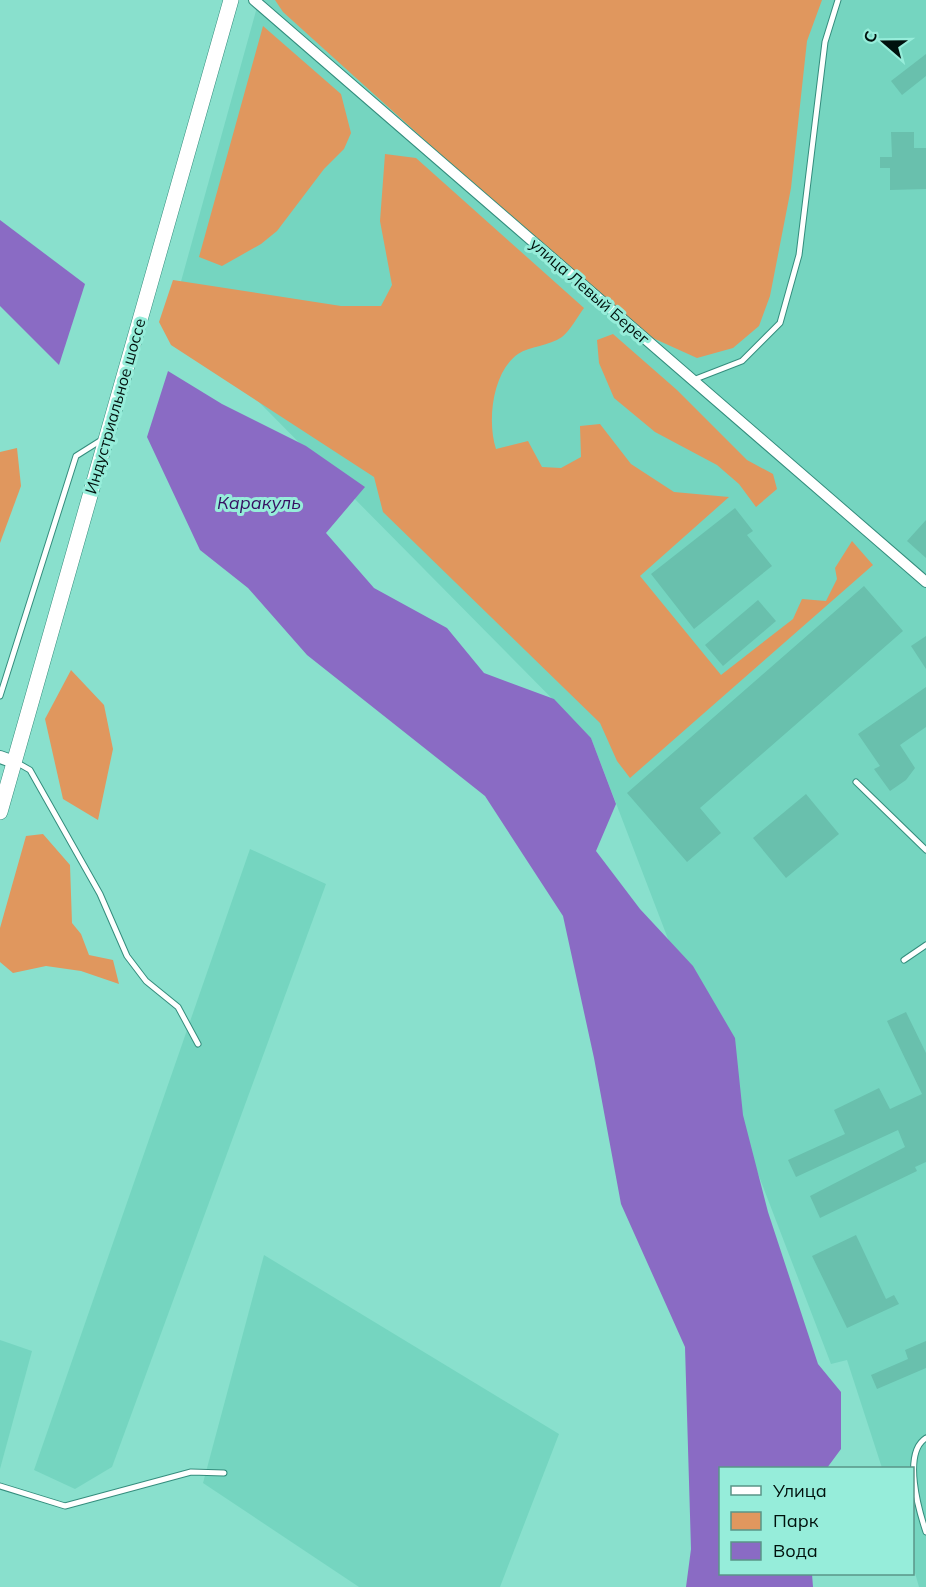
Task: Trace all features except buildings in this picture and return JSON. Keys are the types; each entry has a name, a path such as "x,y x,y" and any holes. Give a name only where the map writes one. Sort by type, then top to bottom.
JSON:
{"main road":[{"name":"Индустриальное шоссе","path":"0,813 7,759 107,436 231,0"}],"street":[{"name":"улица Левый Берег","path":"254,0 926,582"}],"lane":[{"path":"693,380 742,361 780,323 799,255 825,42 838,0"},
{"path":"0,696 76,456 107,436"},
{"path":"7,759 30,770 100,894 127,956 146,981 178,1007 198,1044"},
{"path":"856,782 926,850"},
{"path":"903,960 926,945"},
{"path":"926,1438 922,1440 914,1462 915,1497 926,1532"},
{"path":"0,1486 65,1506 191,1472 224,1473"}],"shaded area":[{"path":"259,0 926,0 926,1587 919,1587 914,1570 914,1467 882,1467 847,1360 831,1364 591,738 172,314"},
{"path":"250,849 326,884 112,1467 75,1489 34,1470"},
{"path":"264,1255 559,1434 500,1587 359,1587 203,1483"},
{"path":"0,1340 32,1351 0,1469"}],"green space":[{"path":"275,0 822,0 807,41 791,188 770,296 759,326 733,348 697,358 635,330 283,12"},
{"path":"263,26 341,94 351,133 344,149 324,169 277,231 261,244 222,266 199,257"},
{"path":"385,154 416,158 584,308 562,337 518,354 502,373 497,385 492,412 493,438 496,449 528,441 542,467 561,468 581,457 580,426 600,424 631,464 674,492 729,497 640,576 721,675 793,619 802,599 826,601 837,579 835,568 852,541 873,565 630,778 617,761 600,723 383,512 374,477 171,345 159,322 173,280 341,306 381,306 392,285 380,221"},
{"path":"613,334 677,390 747,460 773,474 777,489 756,507 739,484 717,465 655,432 614,398 599,363 597,340"},
{"path":"17,448 21,486 0,543 0,452"},
{"path":"71,670 104,705 113,749 98,820 63,799 45,719"},
{"path":"43,834 70,865 72,923 81,934 89,955 113,960 119,984 81,971 46,966 13,973 0,962 0,928 26,836"}],"water":[{"path":"0,220 85,284 59,365 0,306"},
{"name":"Каракуль","path":"168,371 222,404 306,446 365,487 326,533 374,588 447,628 484,673 554,699 591,738 616,804 596,851 640,909 693,966 735,1038 743,1115 768,1212 818,1364 841,1392 841,1449 828,1467 719,1467 719,1575 812,1575 813,1587 686,1587 691,1549 685,1347 621,1204 594,1058 563,916 485,796 307,655 248,588 200,550 147,437"}]}
